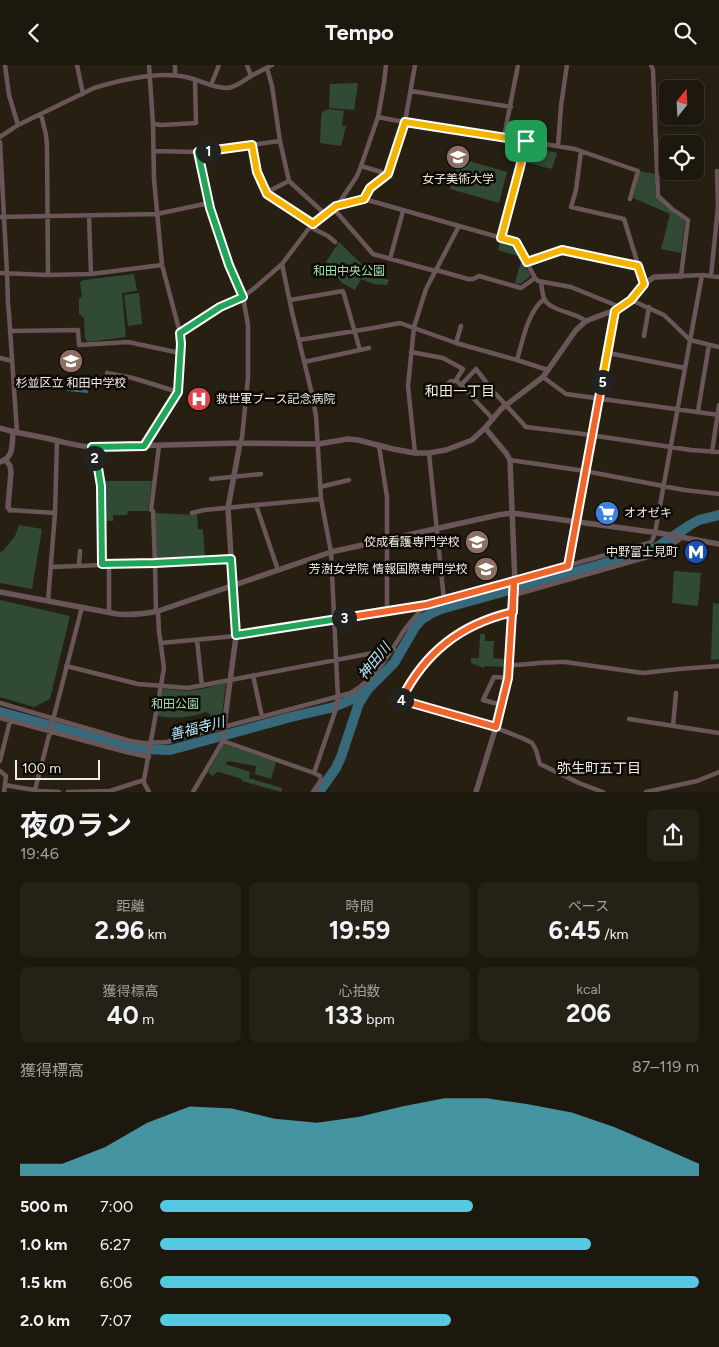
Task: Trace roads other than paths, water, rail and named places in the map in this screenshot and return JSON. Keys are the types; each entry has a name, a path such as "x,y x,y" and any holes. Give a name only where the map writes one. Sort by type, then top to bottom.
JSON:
{"street":[{"path":"5,65 9,95 18,125"},
{"path":"77,65 83,94"},
{"path":"144,446 178,392 180,353 180,333 162,265 154,179 149,65"},
{"path":"175,65 175,75"},
{"path":"211,85 219,65"},
{"path":"247,65 251,76"},
{"path":"335,207 361,166 378,117 386,65"},
{"path":"364,199 370,188 388,174 405,122 415,65"},
{"path":"504,137 518,65"},
{"path":"558,146 567,65"},
{"path":"651,65 653,71 658,196 688,221 681,276"},
{"path":"0,137 18,125 104,85 150,76 175,75 228,88 238,85 269,66 288,181 325,214"},
{"path":"153,125 196,123 195,80"},
{"path":"411,91 510,107"},
{"path":"41,114 47,145 48,275"},
{"path":"378,117 581,151 638,171 630,199"},
{"path":"154,151 198,152 280,141"},
{"path":"501,238 526,141"},
{"path":"0,142 2,217 7,273 15,432 11,453 3,461 10,466 11,472 8,505 10,510 55,513"},
{"path":"252,145 257,172 267,194 335,242"},
{"path":"581,151 572,207 624,219 644,284"},
{"path":"193,792 223,739 236,635 228,508 242,438 249,369 249,332 243,297 229,265 210,208 198,152"},
{"path":"361,166 388,174"},
{"path":"711,276 718,207 717,171"},
{"path":"267,192 288,181"},
{"path":"180,333 220,307 243,297 257,286 282,264 311,226 325,214 335,207 364,199 516,242 535,278 541,282 571,287 617,309"},
{"path":"2,217 157,214 209,203"},
{"path":"335,207 374,254 468,279 473,279 479,275 521,287 535,278"},
{"path":"390,259 403,211"},
{"path":"89,216 91,274"},
{"path":"415,453 408,386 414,327 426,289 459,226"},
{"path":"527,262 562,250 638,266"},
{"path":"282,264 316,416 321,499 331,552 338,698 314,773"},
{"path":"0,273 91,274 162,265"},
{"path":"161,643 284,631 335,620 426,605 515,582 652,541 702,275"},
{"path":"0,428 73,445 92,447 240,443 318,444 348,439 415,453 446,450 472,440 506,405 543,377 576,330 586,321 617,309 631,300 644,284 654,277 702,275 719,277"},
{"path":"541,282 544,299 554,307 581,317 586,321"},
{"path":"290,300 344,291 360,350"},
{"path":"517,360 526,328 537,304 544,299"},
{"path":"631,300 664,315 690,341 719,347"},
{"path":"644,336 649,307"},
{"path":"568,566 617,309"},
{"path":"299,340 400,323 430,335 548,370"},
{"path":"456,343 461,326"},
{"path":"10,331 78,331 79,345 128,342 180,353"},
{"path":"698,411 709,345"},
{"path":"304,362 369,348"},
{"path":"411,352 443,358 463,369 454,382 451,381 446,385"},
{"path":"608,353 685,368"},
{"path":"0,358 12,361"},
{"path":"461,385 476,369 526,427 719,452"},
{"path":"107,373 133,378 178,392"},
{"path":"543,377 566,394 718,415"},
{"path":"456,380 493,419"},
{"path":"712,452 719,405"},
{"path":"476,792 496,727 508,678 515,582 510,460 485,428"},
{"path":"48,601 55,513 57,441"},
{"path":"68,792 110,791 143,781 146,776 164,667 157,611 153,511 151,510 159,446"},
{"path":"378,446 387,497 387,611"},
{"path":"92,447 100,478 102,564"},
{"path":"429,453 444,600"},
{"path":"510,460 585,471 684,490 719,494"},
{"path":"211,479 261,474"},
{"path":"320,487 349,480"},
{"path":"192,513 204,510 321,499"},
{"path":"256,505 278,570"},
{"path":"0,592 132,615 157,611 331,552 512,513 666,534 719,544"},
{"path":"514,594 655,555 679,541 681,537"},
{"path":"79,565 80,551"},
{"path":"51,567 231,559"},
{"path":"109,564 109,612"},
{"path":"0,703 130,741 150,744 167,742 351,693 359,688 385,662 408,626 426,605"},
{"path":"35,790 82,607"},
{"path":"513,612 488,619 446,642 426,661 401,701 496,727 532,743 540,764 602,792"},
{"path":"197,640 202,686"},
{"path":"66,666 138,684 188,688 394,649"},
{"path":"510,665 553,661 643,673 719,666"},
{"path":"253,675 262,717"},
{"path":"502,705 483,700 494,677 508,678"},
{"path":"673,726 676,693"},
{"path":"0,718 126,752 149,755"},
{"path":"629,719 719,733"},
{"path":"0,761 2,743 10,721"},
{"path":"223,739 314,773 321,780 313,792"},
{"path":"0,771 6,776 4,792"},
{"path":"646,792 658,791 697,781 719,772"},
{"path":"143,781 149,792"},
{"path":"5,785 59,792"}],"water":[{"path":"68,382 89,385 88,393 67,391"}],"waterway":[{"name":"神田川","path":"319,792 336,768 341,757 359,703 368,689 394,663 415,627 422,619 441,609 642,553 656,548 699,520 719,515"},
{"name":"善福寺川","path":"0,712 129,747 170,750 334,707 365,692"}],"place":[{"name":"女子美術大学","path":"458,157"},
{"name":"杉並区立 和田中学校","path":"71,361"},
{"name":"救世軍ブース記念病院","path":"199,399"},
{"name":"オオゼキ","path":"607,513"},
{"name":"佼成看護専門学校","path":"477,542"},
{"name":"中野富士見町","path":"696,552"},
{"name":"芳澍女学院 情報国際専門学校","path":"486,569"}],"district":[{"name":"和田一丁目","path":"460,391"},
{"name":"弥生町五丁目","path":"599,768"}],"park label":[{"name":"和田中央公園","path":"349,271"},
{"name":"和田公園","path":"175,704"}]}
